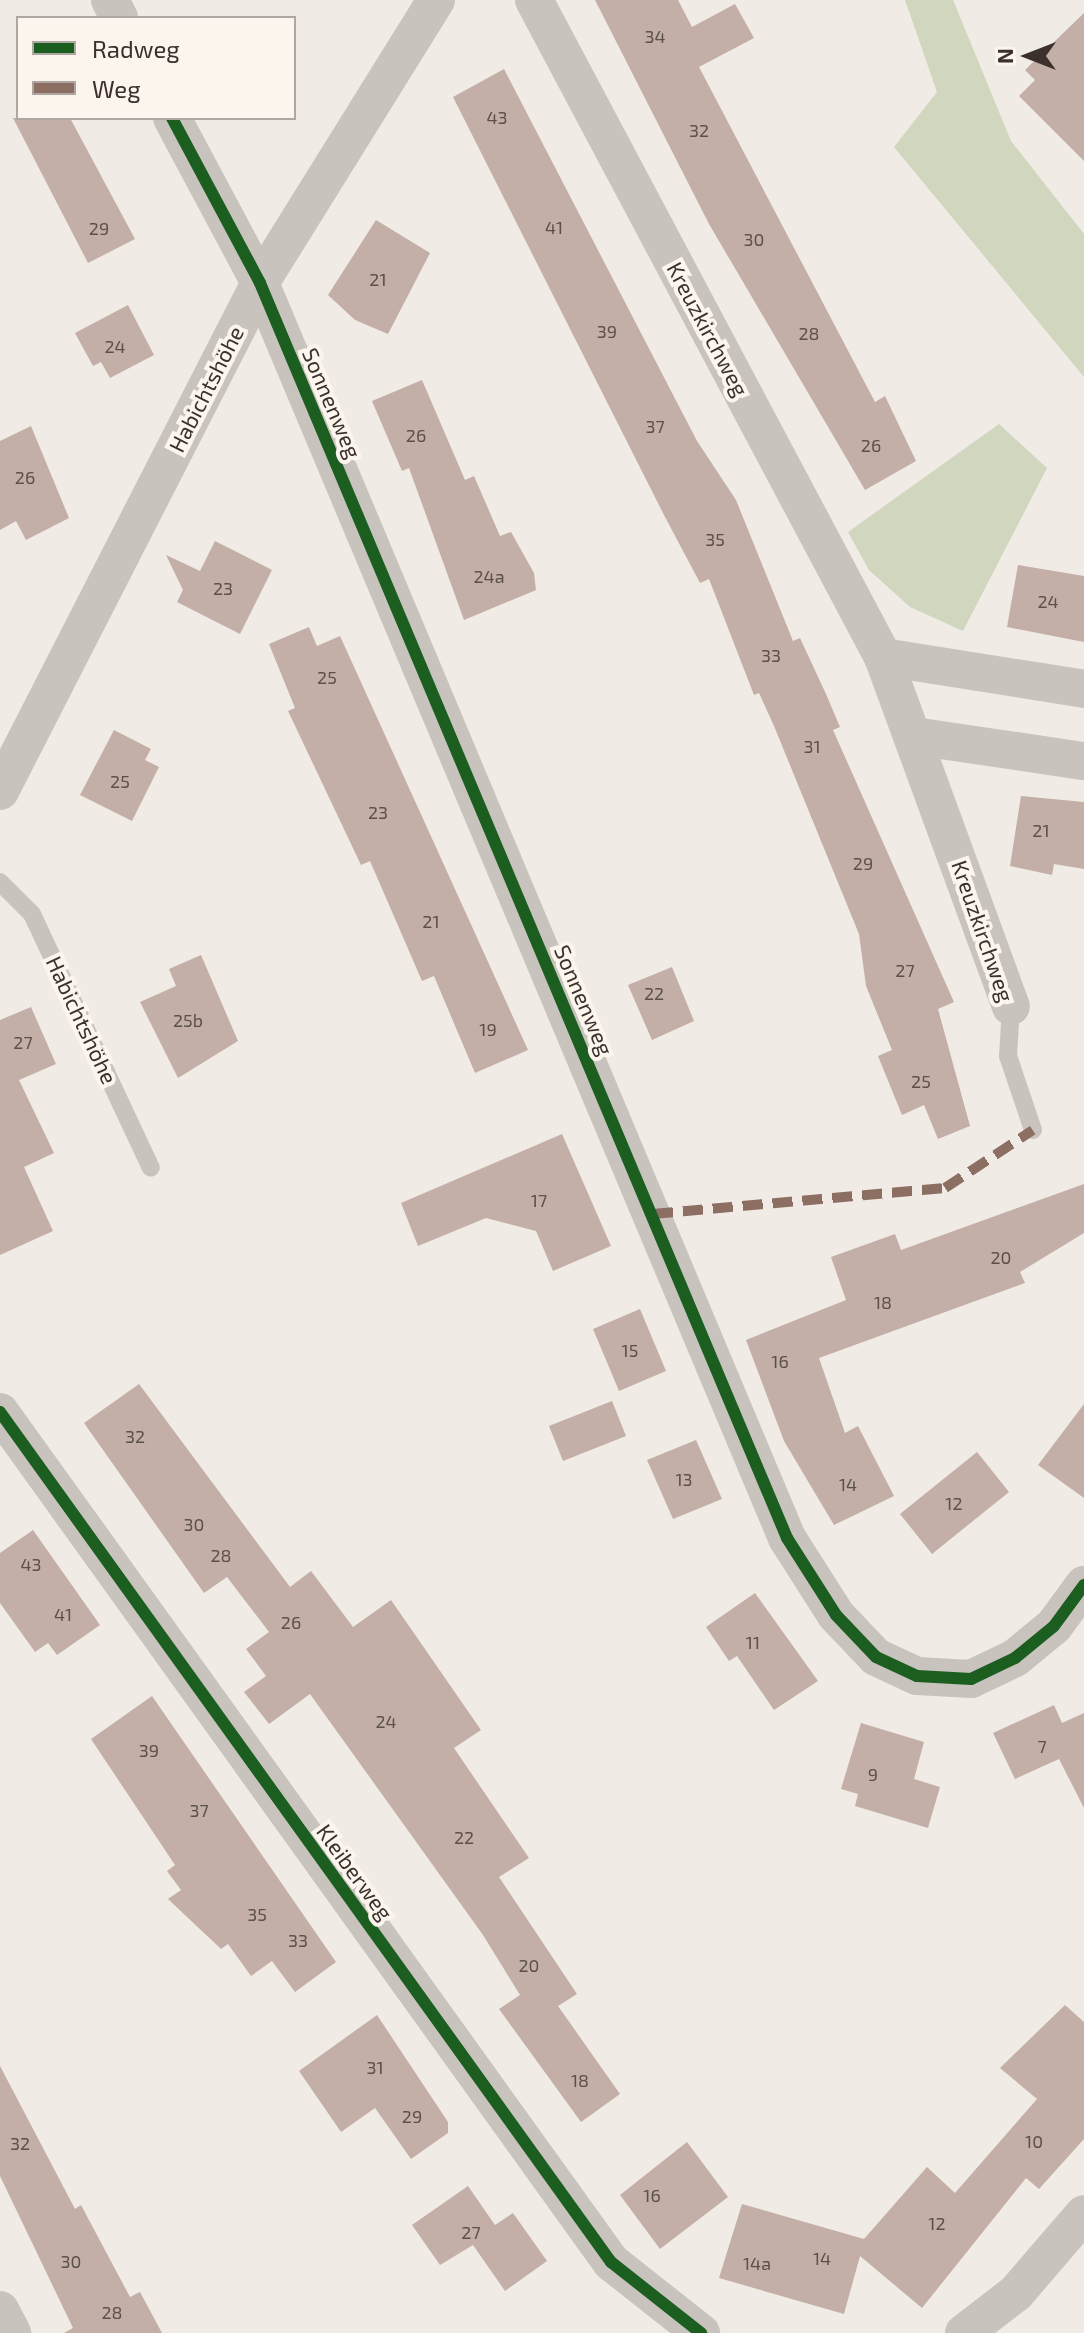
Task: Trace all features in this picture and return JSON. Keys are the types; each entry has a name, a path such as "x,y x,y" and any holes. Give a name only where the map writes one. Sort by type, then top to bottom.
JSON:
{"street":[{"name":"Kreuzkirchweg","path":"534,0 883,657 1011,1006"},
{"name":"Habichtshöhe","path":"0,791 260,283 433,1"},
{"name":"Sonnenweg","path":"173,120 260,283 787,1538 836,1615 876,1657 917,1676 971,1679 1015,1658 1054,1626 1084,1585"},
{"path":"883,657 1084,689"},
{"path":"914,736 1084,761"},
{"name":"Kleiberweg","path":"0,1412 611,2262 701,2333"},
{"path":"964,2333 1016,2293 1084,2214"},
{"path":"0,2310 12,2333"}],"lane":[{"name":"Habichtshöhe","path":"0,882 32,914 151,1168"},
{"name":"Kreuzkirchweg","path":"1011,1006 1008,1056 1033,1130"}],"green space":[{"path":"905,0 953,0 1011,141 1084,234 1084,377 894,147 937,92"},
{"path":"999,424 1047,468 963,631 910,607 869,570 848,532"}],"building":[{"path":"595,0 678,0 692,27 735,4 754,38 699,67 875,402 885,396 916,461 865,490 709,224"},
{"path":"1084,13 1084,161 1019,96 1035,80 1025,70"},
{"path":"504,69 697,441 736,500 793,641 800,638 826,694 840,727 833,730 954,1002 938,1009 970,1126 938,1139 924,1105 902,1115 878,1056 892,1050 866,986 859,934 774,726 759,693 754,695 709,579 700,583 453,97"},
{"path":"13,118 71,120 135,239 88,263"},
{"path":"376,220 430,253 388,334 355,320 328,295"},
{"path":"128,305 154,355 110,378 101,362 93,366 75,333"},
{"path":"422,380 465,480 474,476 500,536 511,532 534,573 536,590 464,620 409,468 402,471 372,401"},
{"path":"31,426 69,518 26,540 16,521 0,530 0,441"},
{"path":"215,541 272,570 240,634 177,602 183,590 166,555 200,571"},
{"path":"1018,565 1084,576 1084,642 1007,627"},
{"path":"309,627 317,646 340,636 528,1050 475,1073 434,976 422,981 370,861 361,865 288,711 295,708 269,644"},
{"path":"114,730 151,749 145,760 159,767 132,821 80,795"},
{"path":"1021,796 1084,802 1084,869 1054,864 1052,875 1010,866"},
{"path":"201,955 238,1041 178,1078 140,1002 176,986 169,969"},
{"path":"672,967 694,1021 652,1040 628,985"},
{"path":"31,1007 56,1064 19,1080 54,1153 24,1167 53,1231 0,1255 0,1020"},
{"path":"562,1134 611,1246 553,1271 536,1231 486,1218 418,1246 401,1203"},
{"path":"1084,1184 1084,1233 1020,1272 1025,1283 819,1358 845,1433 858,1426 894,1496 834,1525 784,1441 746,1340 846,1300 831,1257 895,1234 901,1250"},
{"path":"640,1309 666,1371 619,1391 593,1329"},
{"path":"139,1384 290,1587 311,1571 353,1627 391,1600 481,1730 454,1748 529,1858 499,1877 577,1994 558,2006 620,2094 581,2122 499,2009 520,1995 483,1935 310,1694 269,1724 244,1692 266,1676 246,1649 269,1632 227,1577 204,1593 84,1423"},
{"path":"612,1401 626,1436 563,1461 549,1426"},
{"path":"1084,1404 1084,1498 1038,1465"},
{"path":"696,1440 722,1499 673,1519 647,1460"},
{"path":"977,1452 1009,1492 932,1554 900,1514"},
{"path":"33,1530 100,1625 57,1655 48,1643 35,1652 0,1603 0,1553"},
{"path":"755,1593 818,1681 774,1710 737,1656 729,1661 706,1627"},
{"path":"152,1696 336,1962 295,1992 272,1961 251,1976 228,1944 221,1949 168,1899 181,1890 167,1871 175,1865 91,1739"},
{"path":"1054,1705 1062,1723 1084,1713 1084,1808 1059,1759 1015,1779 993,1733"},
{"path":"861,1723 924,1742 914,1779 940,1787 928,1828 855,1806 858,1794 841,1789"},
{"path":"1065,2005 1084,2022 1084,2139 1039,2189 1026,2178 922,2308 860,2256 844,2314 719,2278 742,2204 864,2239 927,2167 955,2193 1037,2099 1000,2068"},
{"path":"377,2015 448,2122 448,2133 411,2159 375,2108 341,2132 299,2071"},
{"path":"0,2066 75,2209 81,2205 130,2297 140,2292 162,2333 64,2333 73,2328 0,2176"},
{"path":"687,2142 728,2197 660,2249 620,2195"},
{"path":"468,2186 495,2225 513,2213 547,2261 505,2291 473,2245 440,2265 412,2225"}],"marked path":[{"path":"653,1214 945,1188 1033,1130"}],"cycle path":[{"path":"173,120 260,283 787,1538 836,1615 876,1657 917,1676 971,1679 1015,1658 1054,1626 1084,1585"},
{"path":"0,1412 611,2262 701,2333"}]}
